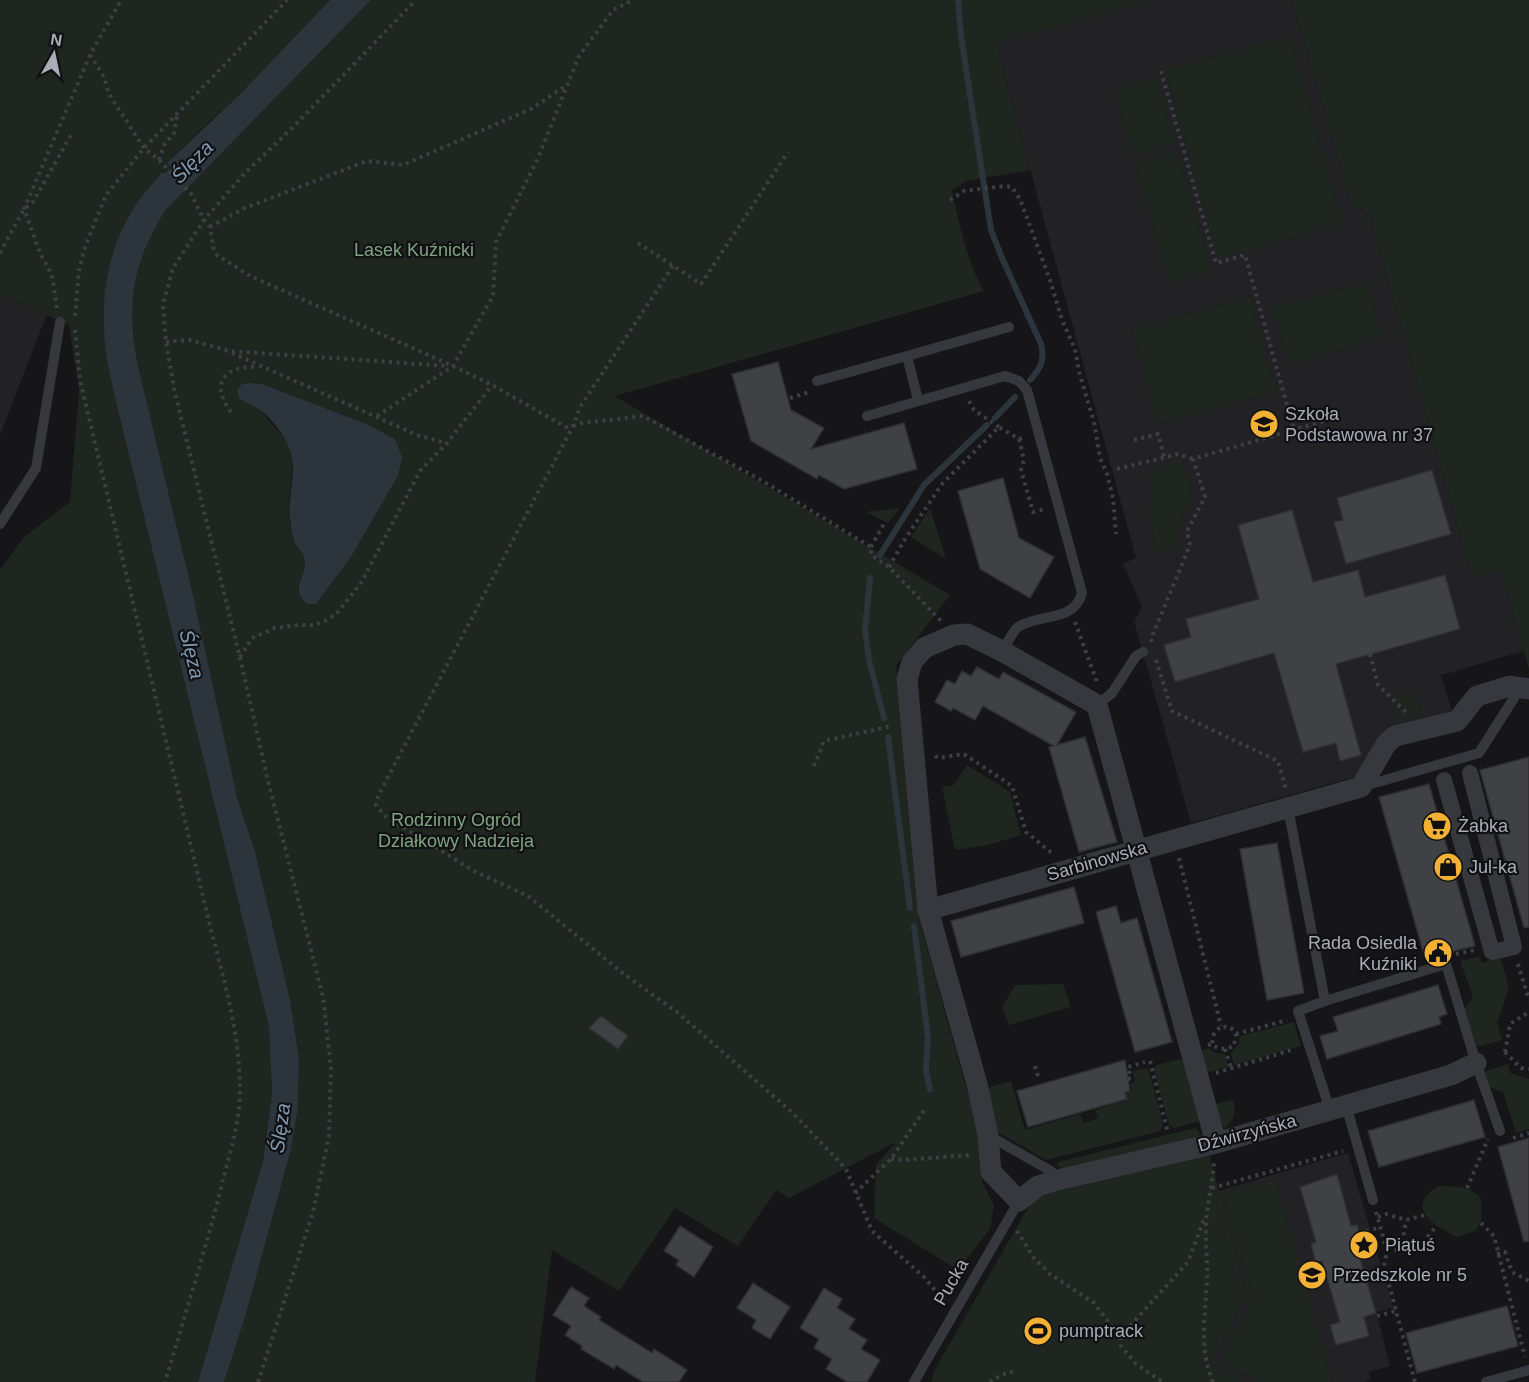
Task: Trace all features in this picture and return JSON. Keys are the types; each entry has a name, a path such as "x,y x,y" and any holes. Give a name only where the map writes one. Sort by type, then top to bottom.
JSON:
{"street":[{"path":"1019,1201 991,1172 989,1144 976,1084 928,910 907,679 912,662 924,648 954,635 967,634 1100,703 1216,1143"},
{"path":"1361,787 1386,744 1395,736 1457,721 1477,696 1524,689"},
{"path":"1472,780 1514,947 1492,952 1446,787 1472,780"},
{"name":"Sarbinowska","path":"928,910 1174,839 1288,802 1361,787"},
{"name":"Dźwirzyńska","path":"1019,1201 1038,1186 1216,1143 1451,1074 1476,1063"}],"lane":[{"path":"0,524 36,468 60,322"},
{"path":"817,381 1010,327"},
{"path":"907,356 918,400"},
{"path":"867,416 1005,376 1014,378 1027,390 1082,588 1079,602 1071,610 1017,628 1002,651"},
{"path":"1100,703 1112,693 1136,656 1143,652"},
{"path":"1361,787 1479,753 1514,698 1524,689"},
{"path":"1288,802 1325,1001"},
{"path":"1373,1200 1338,1108 1309,1045 1298,1011 1446,964 1476,1063 1500,1131"},
{"path":"989,1144 1051,1171 1059,1180"},
{"name":"Pucka","path":"914,1382 1019,1201"},
{"path":"1486,1382 1529,1370"}],"path":[{"path":"0,253 24,209 90,55 121,0"},
{"path":"165,1382 216,1207 235,1131 240,1093 237,1045 228,989 211,930 83,389 75,326 75,300 79,270 106,195 144,148 287,0"},
{"path":"258,1382 313,1212 329,1136 332,1068 322,997 268,785 240,658 175,393 166,342 163,305 173,268 204,219 244,174 296,124 416,0"},
{"path":"377,416 453,366 493,296 496,242 538,158 579,56 613,10 633,0"},
{"path":"90,55 104,77 109,94 144,148 189,191 210,227 213,247 217,255 227,263 250,276 453,366 572,428"},
{"path":"1161,71 1216,263 1245,255 1294,430"},
{"path":"210,227 245,208 367,161 403,165 531,109 567,85"},
{"path":"159,160 164,145 174,133 177,114"},
{"path":"24,209 33,202 72,133"},
{"path":"638,243 701,284 788,152"},
{"path":"950,200 964,191 1012,187 1020,199 1062,320 1075,349 1078,372 1094,422 1100,458 1113,498 1116,534"},
{"path":"24,209 40,253 52,275 60,322"},
{"path":"673,266 580,407 572,428 383,786 376,805 386,817 474,871 528,896 611,965 678,1013 794,1114 846,1169 872,1231 924,1277 942,1300 955,1308"},
{"path":"166,342 189,340 229,351 417,435 447,443"},
{"path":"229,351 453,366"},
{"path":"231,412 221,395 220,386 225,376 234,370 249,366 263,367"},
{"path":"240,658 252,638 275,628 314,625 338,612 361,583 420,471 447,443 492,386"},
{"path":"790,398 810,392"},
{"path":"968,398 974,410 999,428 1019,438 1039,433"},
{"path":"572,428 582,423 643,416 761,480 871,547"},
{"path":"1117,469 1178,454 1193,459 1341,416"},
{"path":"889,567 904,539 942,484 999,428"},
{"path":"1134,440 1158,434 1164,457"},
{"path":"1019,438 1024,460 1021,470 1033,512 1048,508"},
{"path":"1193,459 1205,497 1187,531 1190,545 1151,639 1154,650 1172,711 1278,761 1288,802"},
{"path":"885,522 871,547 872,555 889,567 954,635"},
{"path":"1071,610 1100,703"},
{"path":"1370,654 1378,686"},
{"path":"814,766 824,741 911,724"},
{"path":"913,746 921,746 938,758 964,754 1012,786 1026,832 1063,862 1066,869"},
{"path":"1174,839 1221,1026"},
{"path":"1514,947 1529,1000"},
{"path":"1448,956 1477,950 1492,952"},
{"path":"1529,1012 1510,1024 1505,1052 1521,1068 1529,1069"},
{"path":"1236,1034 1300,1016"},
{"path":"1212,1044 1216,1048 1225,1050 1234,1046 1236,1034 1231,1028 1221,1026"},
{"path":"1212,1044 1214,1034 1221,1026"},
{"path":"1191,1050 1212,1044"},
{"path":"1198,1078 1309,1045"},
{"path":"1225,1050 1231,1068"},
{"path":"1150,1061 1168,1132"},
{"path":"1128,1079 1131,1078 1128,1067 1144,1062"},
{"path":"1035,1066 1038,1076"},
{"path":"855,1193 891,1159 926,1109"},
{"path":"1213,1382 1206,1368 1203,1332 1207,1278 1206,1221 1216,1143"},
{"path":"891,1159 904,1160 989,1144"},
{"path":"1467,1188 1484,1147"},
{"path":"1212,1188 1350,1149"},
{"path":"1373,1200 1387,1251 1384,1266 1415,1382"},
{"path":"1378,1217 1386,1214 1406,1220 1425,1215"},
{"path":"1401,1250 1406,1220"},
{"path":"1120,1337 1188,1262 1203,1222 1206,1221"},
{"path":"1006,1222 1015,1227 1028,1249 1050,1274 1094,1303 1120,1337 1121,1346 1136,1364 1163,1382"},
{"path":"1480,1222 1494,1236 1522,1344"},
{"path":"1387,1251 1422,1244 1437,1225"},
{"path":"1359,1234 1380,1227"},
{"path":"1497,1254 1505,1252 1512,1272 1529,1281"},
{"path":"1377,1316 1396,1311"},
{"path":"990,1382 1014,1371"}],"shaded area":[{"name":"Szkoła Podstawowa nr 37","path":"1152,0 1292,0 1351,203 1369,213 1472,577 1501,570 1524,651 1441,675 1452,711 1437,716 1361,775 1191,823 1134,621 1142,607 1123,564 1136,558 996,44"},
{"path":"0,294 47,314 0,435"},
{"name":"Przedszkole nr 5","path":"1348,1153 1393,1308 1376,1312 1390,1366 1369,1372 1371,1380 1364,1382 1246,1382 1210,1364 1247,1297 1218,1191"}],"green space":[{"path":"0,0 330,0 242,92 167,163 171,168 161,173 133,209 104,331 117,406 269,1027 272,1094 263,1161 198,1382 0,1382 0,570 24,537 70,502 79,390 69,325 0,294"},
{"path":"371,0 1152,0 996,44 1030,170 967,181 952,190 968,256 984,291 615,396 950,595 896,666 919,919 982,1144 982,1182 994,1205 990,1229 958,1270 874,1218 876,1165 896,1142 789,1198 776,1190 738,1246 675,1208 619,1291 552,1250 535,1382 224,1382 246,1314 291,1149 298,1107 299,1058 290,1000 255,851 238,801 194,599 134,345 133,305 139,267 145,249 165,211","holes":["251,383 262,384 364,423 398,476 351,557 316,604 307,604 299,592 305,564 294,542 290,520 292,457 285,439 261,410"]},
{"path":"1292,0 1529,0 1529,669 1501,570 1472,577 1369,213 1351,203"},
{"path":"1290,36 1343,224 1218,259 1165,70"},
{"path":"1156,77 1175,144 1133,156 1114,90"},
{"path":"1177,151 1211,271 1169,283 1135,163"},
{"path":"1367,282 1383,338 1288,365 1272,308"},
{"path":"1250,297 1276,392 1158,424 1132,329"},
{"path":"1178,462 1183,465 1189,475 1190,500 1180,522 1176,551 1165,553 1155,549 1153,528 1146,513 1147,507 1151,506 1152,486 1147,471"},
{"path":"900,508 888,523 866,512"},
{"path":"930,508 946,559 911,537"},
{"path":"1415,692 1421,715 1398,721 1393,697"},
{"path":"967,765 1010,792 1021,835 988,845 955,850 942,787 954,785"},
{"path":"1479,957 1482,963 1500,957 1509,987 1497,1023 1502,1040 1477,1047 1464,1009 1473,997 1460,961"},
{"path":"1063,984 1071,1007 1009,1025 1002,1008 1015,985"},
{"path":"1294,1022 1301,1046 1234,1065 1231,1053 1239,1044 1240,1036"},
{"path":"1208,1048 1216,1053 1225,1054 1228,1067 1205,1073 1200,1051"},
{"path":"1179,1059 1187,1062 1202,1116 1198,1122 1174,1128 1169,1125 1154,1070 1156,1065"},
{"path":"1508,1064 1510,1073 1529,1079 1529,1129 1516,1133 1503,1092 1489,1087 1484,1072"},
{"path":"1148,1068 1163,1123 1160,1131 1046,1160 996,1131 986,1094 990,1087 1011,1081 1025,1130 1080,1114 1084,1123 1098,1118 1095,1110 1127,1100 1126,1093 1132,1091 1130,1084 1135,1082 1133,1071"},
{"path":"1233,1100 1234,1116 1225,1128 1215,1119 1211,1105"},
{"path":"1196,1128 1200,1133 1199,1136 1063,1169 1057,1166 1058,1162"},
{"path":"1209,1154 1247,1297 1210,1364 1246,1382 931,1382 934,1371 1026,1211 1034,1202 1046,1194"},
{"path":"1276,1180 1332,1382 1259,1382 1218,1362 1253,1299 1222,1194"},
{"path":"1439,1186 1467,1189 1481,1198 1481,1222 1475,1231 1457,1237 1439,1227 1426,1215 1423,1201"}],"water":[{"name":"Ślęza","path":"330,0 371,0 165,211 145,249 139,267 133,305 134,345 138,366 194,599 238,801 255,851 290,1000 299,1058 298,1107 291,1149 246,1314 224,1382 198,1382 263,1161 272,1094 269,1027 117,406 104,338 106,282 125,223 136,204 161,173 171,168 167,163 242,92"},
{"path":"242,384 262,384 364,423 395,439 402,457 398,476 351,557 316,604 307,604 299,592 305,564 295,542 291,525 293,467 290,452 284,437 269,418 239,398 237,390"}],"building":[{"path":"778,362 791,410 824,428 811,449 904,423 917,469 844,489 819,475 817,479 751,441 732,374"},
{"path":"1432,470 1451,534 1346,564 1334,522 1343,520 1337,498"},
{"path":"1003,478 1019,538 1054,557 1030,598 980,569 958,491"},
{"path":"1292,510 1313,582 1358,570 1365,597 1445,575 1460,629 1336,664 1361,755 1340,761 1336,743 1303,752 1274,653 1175,682 1164,645 1191,637 1186,619 1259,599 1238,525"},
{"path":"977,667 999,679 1003,672 1076,712 1057,745 1085,737 1117,842 1079,852 1049,747 1054,746 983,706 975,720 953,708 951,711 935,702 947,680 955,684 962,671 971,676"},
{"path":"1529,757 1529,927 1524,928 1480,770"},
{"path":"1429,784 1475,946 1425,958 1379,797"},
{"path":"1277,843 1304,993 1267,1000 1240,849"},
{"path":"1074,887 1084,923 961,957 951,921"},
{"path":"1116,906 1121,923 1137,918 1172,1042 1135,1052 1096,912"},
{"path":"1438,985 1447,1014 1439,1017 1441,1024 1327,1059 1320,1036 1338,1031 1333,1017"},
{"path":"601,1016 628,1036 618,1049 589,1028"},
{"path":"1125,1060 1130,1091 1125,1092 1127,1099 1028,1127 1017,1091"},
{"path":"1474,1100 1485,1137 1379,1167 1368,1131"},
{"path":"1529,1138 1529,1241 1524,1242 1498,1147"},
{"path":"1337,1174 1351,1226 1357,1225 1364,1250 1358,1251 1376,1313 1364,1317 1369,1336 1336,1345 1330,1325 1340,1322 1322,1261 1316,1263 1311,1244 1316,1242 1300,1187"},
{"path":"680,1226 713,1247 694,1277 676,1265 679,1260 664,1251"},
{"path":"753,1283 790,1307 770,1339 752,1328 756,1320 737,1308"},
{"path":"571,1287 589,1298 584,1306 601,1317 599,1320 652,1353 654,1349 687,1370 679,1382 643,1382 616,1365 614,1369 581,1349 582,1346 565,1335 571,1326 553,1315"},
{"path":"824,1288 842,1299 837,1308 855,1319 849,1329 867,1340 861,1349 880,1360 867,1382 847,1382 826,1369 832,1359 814,1348 819,1339 800,1328"},
{"path":"1507,1306 1518,1346 1417,1373 1406,1333"}],"waterway":[{"path":"958,0 961,36 991,230 1041,344 1043,355 1041,364 1030,380"},
{"path":"995,418 1015,397"},
{"path":"880,555 924,485 987,425"},
{"path":"870,578 865,630 869,660 884,718"},
{"path":"888,737 910,908"},
{"path":"914,926 928,1037 926,1071 930,1089"}],"place":[{"name":"Szkoła Podstawowa nr 37","path":"1264,424"},
{"name":"Żabka","path":"1437,826"},
{"name":"Jul-ka","path":"1448,867"},
{"name":"Rada Osiedla Kuźniki","path":"1438,953"},
{"name":"Piątuś","path":"1364,1245"},
{"name":"Przedszkole nr 5","path":"1312,1275"},
{"name":"pumptrack","path":"1038,1331"}],"park label":[{"name":"Lasek Kuźnicki","path":"414,250"},
{"name":"Rodzinny Ogród Działkowy Nadzieja","path":"456,830"}]}
